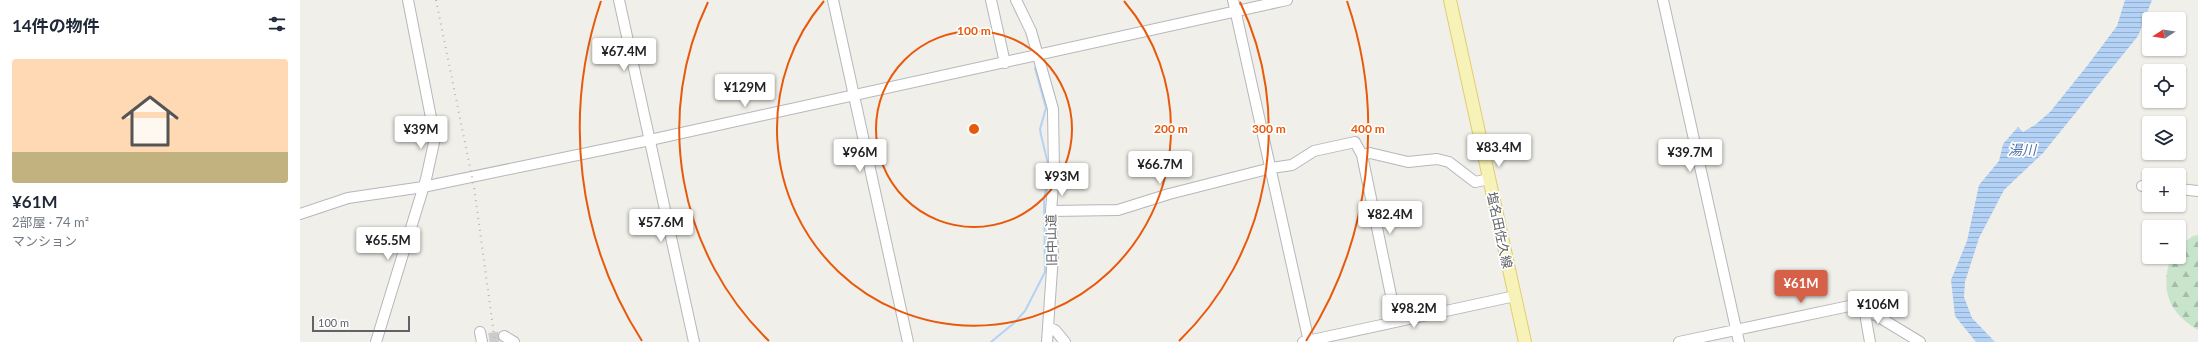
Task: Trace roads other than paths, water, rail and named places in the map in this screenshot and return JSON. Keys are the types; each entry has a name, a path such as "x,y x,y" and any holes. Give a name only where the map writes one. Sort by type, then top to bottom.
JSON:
{"main road":[{"name":"塩名田佐久線","path":"1450,0 1525,342"}],"street":[{"path":"376,342 423,187 434,145 434,132 408,0"},
{"path":"619,0 694,342"},
{"path":"833,0 908,342"},
{"path":"991,0 1005,63"},
{"name":"旧中山道","path":"1016,0 1031,31 1051,101 1054,118 1054,173 1051,211 1053,255 1047,342"},
{"path":"1233,0 1271,168 1307,342 1515,296"},
{"path":"300,214 348,198 423,187 650,140 1038,56 1287,0"},
{"path":"1663,0 1739,342"},
{"path":"1051,211 1118,210 1169,194 1271,168 1292,165 1314,151 1352,142 1358,143 1362,155 1392,300 1409,319"},
{"path":"1362,155 1370,153 1408,162 1437,159 1449,162 1475,182 1489,179"},
{"path":"2186,190 2198,191"},
{"path":"1679,342 1850,305 1864,308 1920,342"},
{"path":"1864,308 1870,342"},
{"path":"1048,327 1055,330 1065,342"},
{"path":"504,336 514,342"}],"water":[{"name":"湯川","path":"2125,0 2152,0 2147,12 2142,12 2142,26 2138,36 2043,153 2004,190 1979,238 1965,282 1964,297 1972,318 1995,342 1976,342 1955,316 1951,280 1967,241 1979,185 1999,161 2003,144 2018,127 2023,132 2035,125 2050,112 2117,26"}],"waterway":[{"path":"1011,0 1019,17"},
{"path":"991,342 1014,323 1025,311 1045,272 1044,200 1049,168 1040,129 1046,108 1035,68"}],"tunnel":[{"path":"489,338 504,336"}],"railway":[{"path":"436,0 474,187 495,342"}]}
